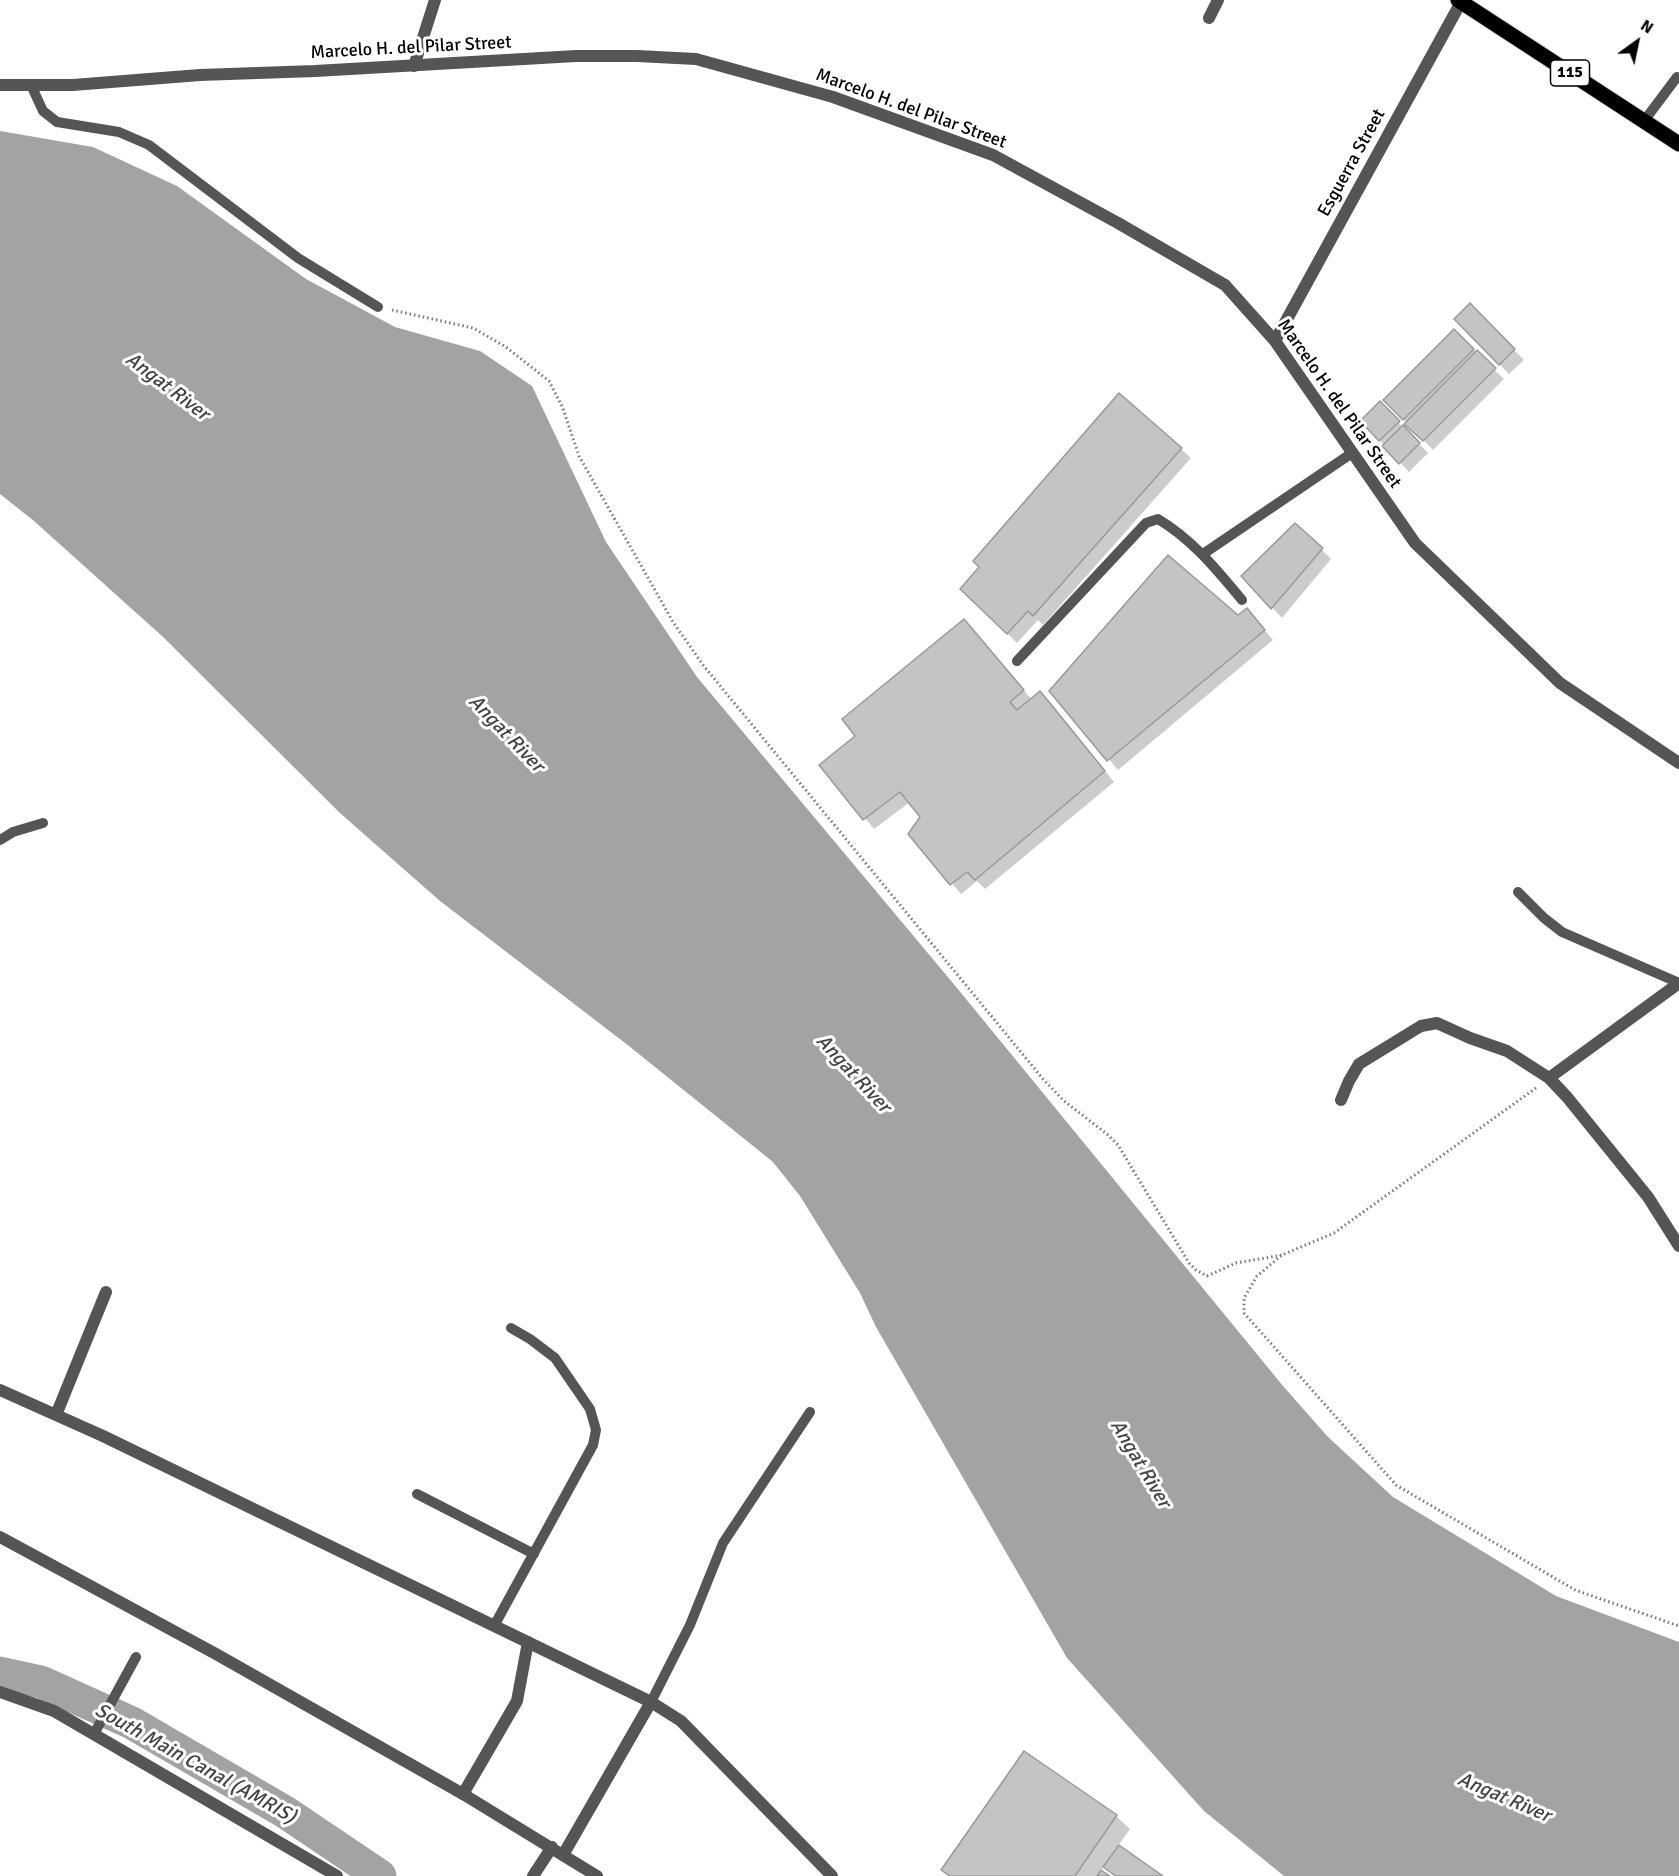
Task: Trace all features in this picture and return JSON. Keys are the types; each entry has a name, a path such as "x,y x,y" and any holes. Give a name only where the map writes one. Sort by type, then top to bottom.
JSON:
{"main road":[{"name":"115","path":"1460,1 1679,144"}],"street":[{"path":"414,66 435,0"},
{"path":"1209,18 1218,0"},
{"name":"Esguerra Street","path":"1275,341 1460,1"},
{"name":"Marcelo H. del Pilar Street","path":"0,85 73,85 200,75 414,66 576,56 696,59 833,97 993,155 1225,285 1275,341 1415,543 1560,683 1679,763"},
{"path":"1549,1078 1679,983"},
{"path":"1341,1100 1348,1081 1359,1064 1421,1026 1437,1023 1507,1051 1549,1078 1621,1162 1648,1197 1679,1246"},
{"path":"56,1415 106,1292"},
{"path":"0,1390 651,1702 681,1721 832,1876"},
{"path":"0,1537 216,1654 463,1794 597,1876"},
{"path":"463,1794 517,1701 528,1642"},
{"path":"0,1692 54,1711 337,1876"},
{"path":"563,1855 651,1702"},
{"path":"533,1876 552,1847"}],"lane":[{"path":"1644,121 1677,77"},
{"path":"31,85 43,111 57,122 119,132 149,146 298,258 378,307"},
{"path":"1203,554 1352,453"},
{"path":"1017,661 1146,524 1158,519 1203,554 1242,600"},
{"path":"0,840 14,832 43,823"},
{"path":"1518,892 1562,932 1679,983"},
{"path":"494,1626 593,1445 596,1430 590,1409 555,1358 511,1328"},
{"path":"651,1702 690,1625 723,1543 810,1412"},
{"path":"417,1494 534,1554"},
{"path":"94,1734 136,1658"}],"path":[{"path":"378,307 473,328 506,347 549,381 562,406 579,456 673,622 702,665 1044,1079 1064,1101 1118,1145 1189,1263 1196,1270 1207,1276 1236,1263 1282,1255 1334,1233 1549,1078"},
{"path":"1282,1255 1257,1276 1244,1298 1245,1313 1396,1485 1575,1590 1679,1626"}],"water":[{"name":"Angat River","path":"0,131 93,147 177,186 306,279 395,327 480,351 532,386 606,542 697,677 957,988 1283,1386 1328,1437 1393,1497 1556,1596 1679,1642 1679,1876 1284,1876 1204,1811 1067,1658 876,1327 860,1293 800,1196 773,1162 629,1046 440,901 340,813 162,636 34,521 0,494"}],"building":[{"path":"1470,303 1515,349 1499,365 1454,319"},
{"path":"1454,329 1474,349 1403,420 1383,400"},
{"path":"1477,350 1496,368 1423,441 1404,424"},
{"path":"1119,393 1182,448 1033,616 1028,611 1007,634 960,589 979,567 973,561"},
{"path":"1380,401 1400,421 1379,441 1360,421"},
{"path":"1403,425 1420,443 1399,464 1382,446"},
{"path":"1295,523 1323,548 1271,609 1241,576"},
{"path":"1168,555 1238,615 1247,608 1265,630 1107,761 1049,691"},
{"path":"964,619 1024,690 1010,702 1017,710 1040,691 1105,771 975,880 967,872 950,885 908,834 920,817 900,792 863,820 819,765 855,736 842,719"},
{"path":"1024,1751 1117,1815 1075,1876 950,1876 941,1870"},
{"path":"1119,1845 1163,1876 1116,1876 1103,1867"},
{"path":"1101,1870 1110,1876 1097,1876"}],"waterway":[{"name":"South Main Canal (AMRIS)","path":"0,1673 41,1682 132,1723 285,1812 380,1876"}]}
